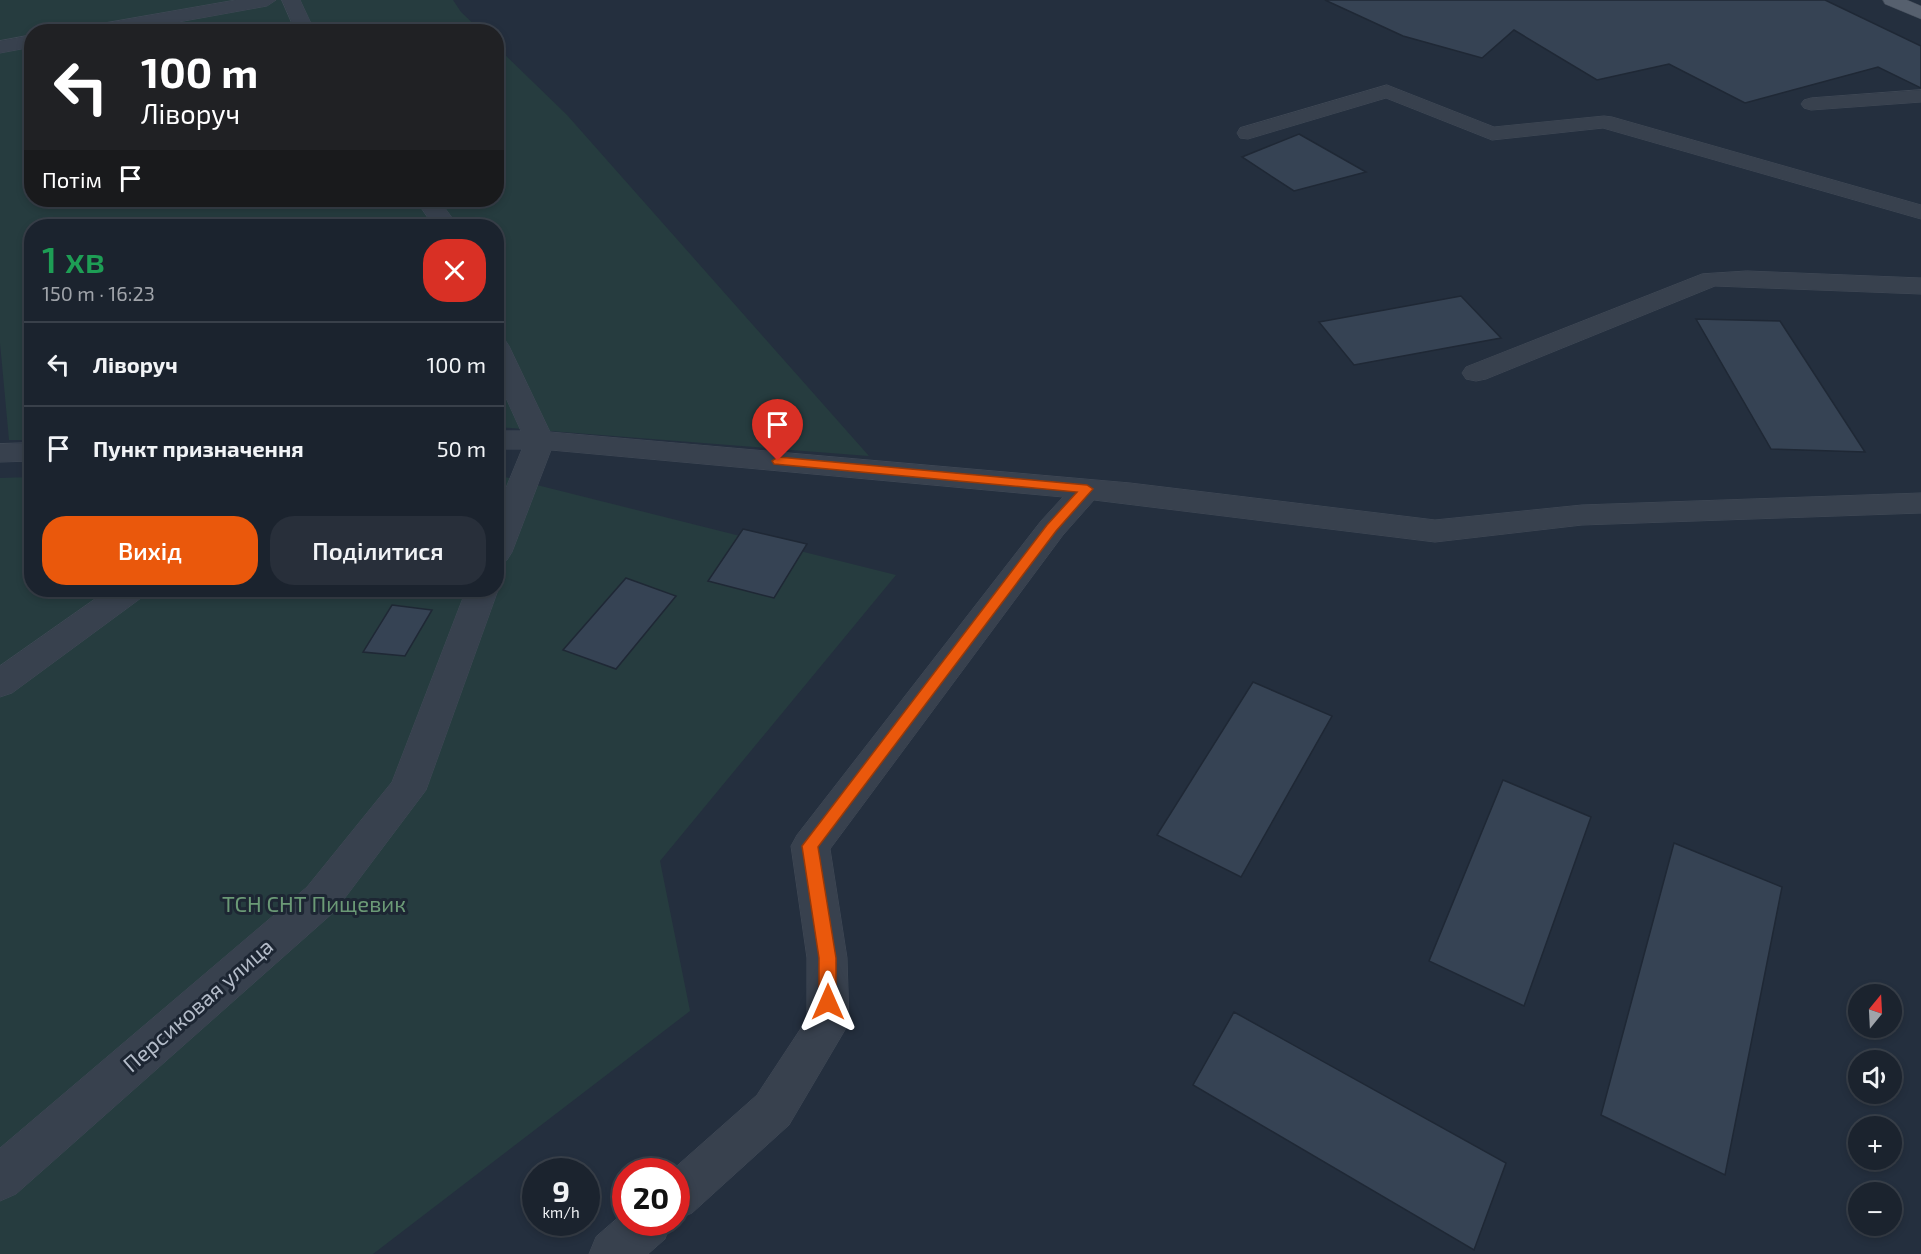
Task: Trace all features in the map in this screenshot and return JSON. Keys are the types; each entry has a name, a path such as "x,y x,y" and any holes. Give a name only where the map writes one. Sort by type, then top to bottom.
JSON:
{"main road":[{"path":"1892,0 1921,13"}],"lane":[{"path":"133,24 267,0"},
{"path":"291,0 302,24"},
{"path":"0,47 24,42"},
{"path":"1248,133 1387,91 1492,134 1604,122 1921,212"},
{"path":"1811,104 1921,96"},
{"path":"1476,373 1711,279 1747,278 1921,286"},
{"path":"504,363 540,440 504,532"},
{"path":"504,440 540,440 1087,489 1434,531 1582,515 1921,502"},
{"path":"0,453 24,452"},
{"path":"690,1184 773,1110 828,1023 827,958 810,846 1052,528 1087,489"},
{"path":"0,684 120,597"},
{"name":"Персиковая улица","path":"0,1178 321,898 408,790 479,597"},
{"path":"614,1254 633,1236"}],"green space":[{"path":"0,0 453,0 474,24 24,24 24,207 504,207 504,54 567,115 869,456 504,428 504,219 24,219 24,440 9,440 0,343"},
{"name":"ТСН СНТ Пищевик","path":"24,477 24,597 504,597 504,477 896,575 660,861 690,1011 373,1254 0,1254 0,478"}],"building":[{"path":"1325,0 1825,0 1921,46 1921,88 1878,67 1745,103 1669,64 1597,80 1514,30 1482,58 1403,36"},
{"path":"1299,134 1366,172 1294,191 1242,157"},
{"path":"1461,296 1501,338 1354,365 1319,322"},
{"path":"1696,319 1780,321 1865,452 1771,449"},
{"path":"743,529 807,544 774,598 708,581"},
{"path":"626,578 676,596 616,669 563,650"},
{"path":"392,605 432,610 405,656 363,652"},
{"path":"1253,682 1332,716 1241,877 1157,835"},
{"path":"1503,780 1591,817 1524,1006 1429,961"},
{"path":"1674,843 1782,887 1725,1175 1601,1115"},
{"path":"1234,1012 1506,1163 1474,1250 1193,1085"}],"route":[{"path":"778,461 1087,489 1052,528 810,846 827,958 828,1002"}]}
